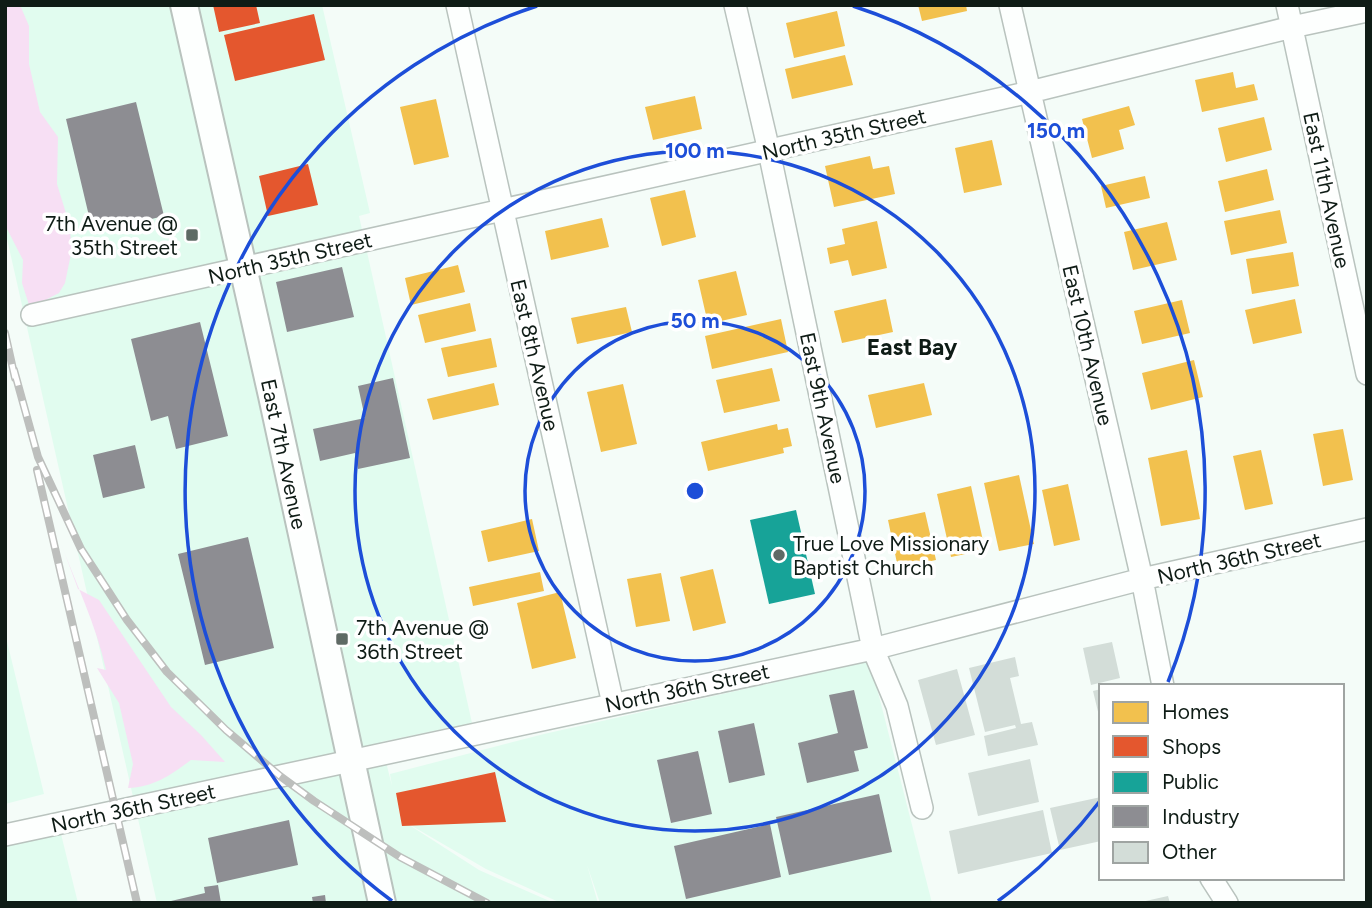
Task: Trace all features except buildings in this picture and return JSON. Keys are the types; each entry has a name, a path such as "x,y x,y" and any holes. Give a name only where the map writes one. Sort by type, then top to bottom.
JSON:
{"street":[{"name":"East 7th Avenue","path":"184,5 382,903"},
{"name":"East 8th Avenue","path":"457,5 613,704"},
{"name":"East 9th Avenue","path":"735,5 769,151 873,649 897,706 922,808"},
{"name":"East 10th Avenue","path":"1010,5 1142,579 1163,684"},
{"name":"East 11th Avenue","path":"1287,5 1367,374"},
{"name":"North 35th Street","path":"32,315 1030,92 1367,11"},
{"name":"North 36th Street","path":"5,835 873,649 1142,579 1367,529"},
{"path":"1212,880 1227,903"}],"shaded area":[{"path":"5,5 322,5 370,213 359,216 472,723 381,742 392,786 390,774 544,734 870,661 932,903 600,903 587,865 598,903 561,903 486,869 400,819 479,870 554,903 157,903 5,230"},
{"path":"5,5 20,5 29,26 29,64 40,112 58,137 57,184 69,223 72,249 65,283 59,293 30,308 22,283 23,260 5,225"},
{"path":"79,590 99,600 171,707 225,762 191,760 162,779 128,788 133,764 119,703 97,668 106,670 97,636"},
{"path":"5,633 44,794 5,804"},
{"path":"61,834 78,903 5,903 5,846"}],"railway":[{"path":"5,333 15,378"},
{"path":"14,370 38,457 81,549 127,620 167,672 226,730 314,801 400,857 487,903"},
{"path":"37,470 137,903"}],"place":[{"name":"7th Avenue @ 35th Street","path":"192,235"},
{"name":"True Love Missionary Baptist Church","path":"779,555"},
{"name":"7th Avenue @ 36th Street","path":"342,639"}],"district":[{"name":"East Bay","path":"912,347"}]}
